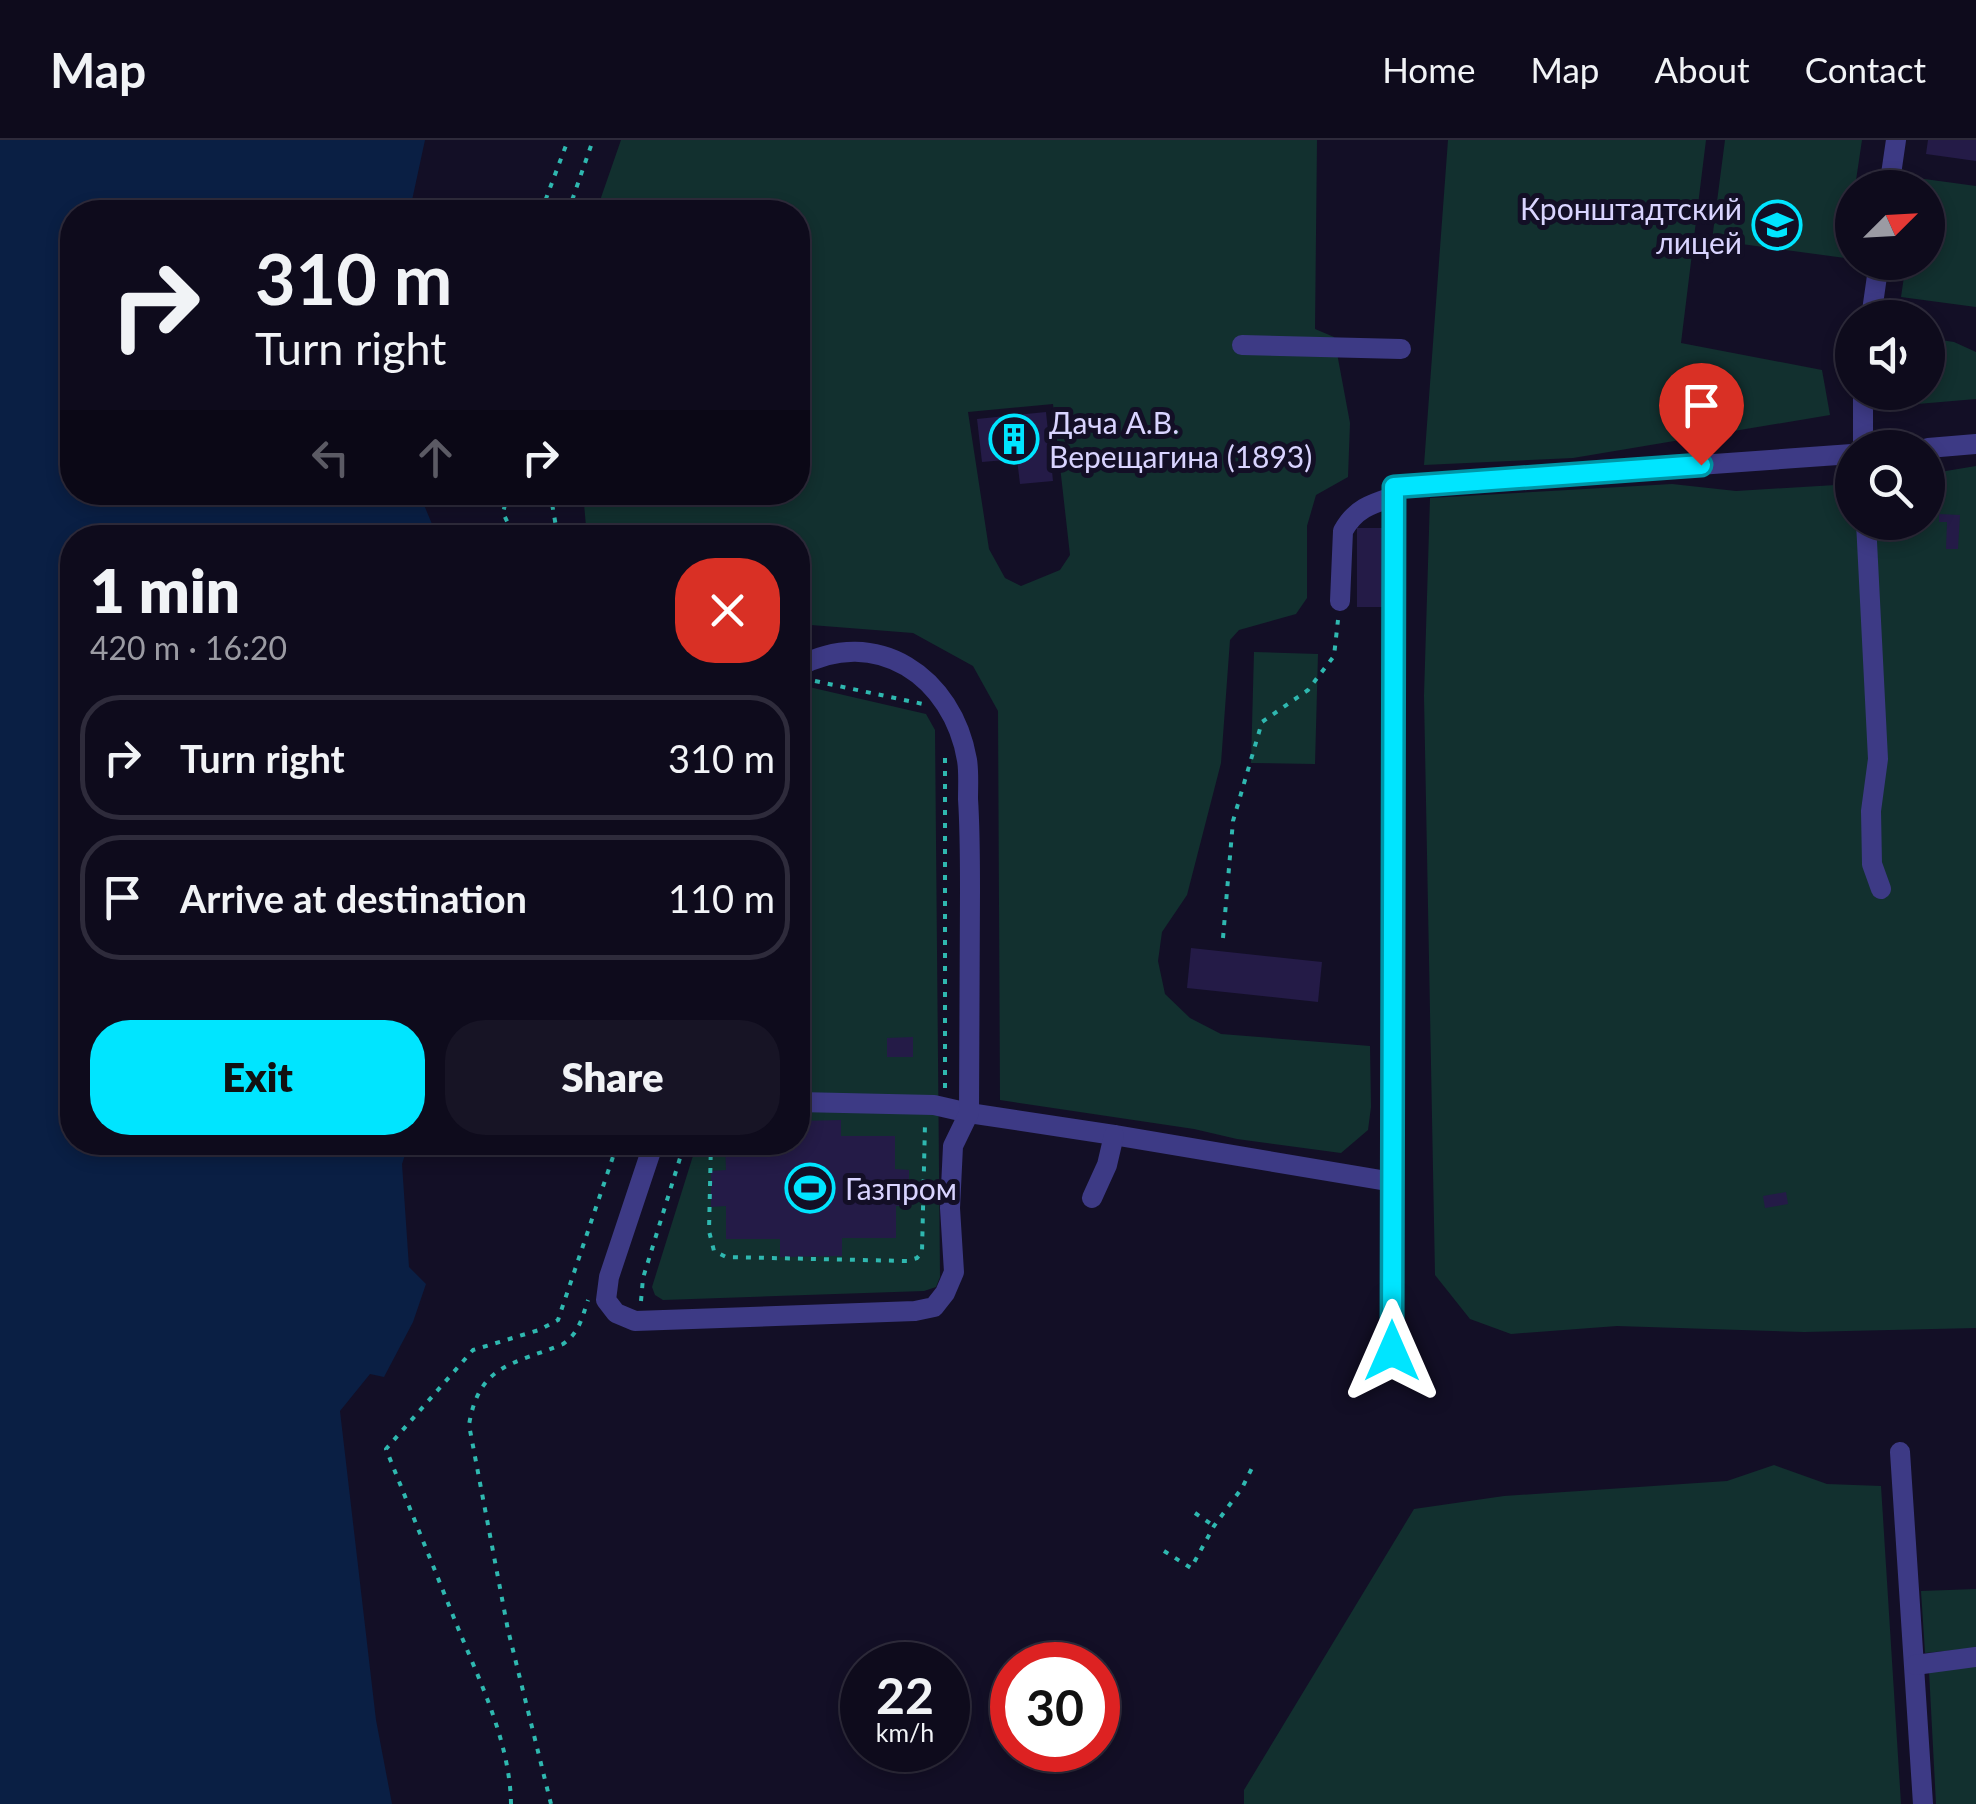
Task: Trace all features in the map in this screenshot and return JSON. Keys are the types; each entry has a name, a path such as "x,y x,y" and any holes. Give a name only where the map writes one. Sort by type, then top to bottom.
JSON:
{"street":[{"path":"1892,170 1896,140"},
{"path":"1242,345 1401,349"},
{"path":"1945,447 1976,444"},
{"path":"1340,600 1343,531 1365,506 1394,492 1835,455"},
{"path":"1392,1351 1394,492"},
{"path":"1867,540 1878,759 1871,811 1872,864 1881,889"},
{"path":"650,1155 609,1277 606,1300 616,1312 635,1320 914,1310 934,1307 945,1294 954,1272 950,1208 953,1146 968,1114 967,760 955,722 940,694 920,674 895,659 867,651 832,653 810,670"},
{"path":"810,1098 822,1094 935,1106 1392,1182"},
{"path":"1092,1198 1107,1165 1114,1135"},
{"path":"1900,1452 1923,1804"},
{"path":"1915,1665 1976,1658"}],"path":[{"path":"546,200 568,140"},
{"path":"572,200 593,140"},
{"path":"1223,938 1233,821 1262,722 1308,690 1334,656 1340,600"},
{"path":"810,675 933,707"},
{"path":"711,1155 708,1231 714,1251 726,1257 907,1262 922,1252 935,1106 945,748"},
{"path":"512,1804 504,1748 386,1449 472,1350 539,1330 558,1320 614,1155"},
{"path":"646,1307 641,1302 643,1278 681,1155"},
{"path":"551,1804 508,1630 469,1425 484,1382 494,1372 571,1339 589,1296"},
{"path":"1164,1551 1191,1568 1254,1464"},
{"path":"1195,1512 1214,1526"}],"green space":[{"path":"621,140 1317,140 1315,329 1334,337 1350,423 1348,477 1316,495 1307,526 1307,598 1296,614 1239,630 1230,640 1221,763 1187,895 1162,932 1158,961 1165,994 1190,1018 1221,1034 1370,1046 1368,1130 1341,1153 1000,1100 998,711 973,666 913,633 810,625 810,525 586,525 584,505 810,505 810,200 600,200","holes":["1053,404 1070,555 1060,570 1021,586 1005,578 989,549 968,412"]},
{"path":"1448,140 1706,140 1681,343 1822,370 1830,415 1573,458 1424,465"},
{"path":"1725,140 1862,140 1858,170 1835,170 1835,257 1712,240"},
{"path":"1945,182 1976,186 1976,307 1901,297 1904,280 1945,280"},
{"path":"1945,341 1976,352 1976,399 1945,402"},
{"path":"1976,466 1976,1328 1804,1332 1617,1326 1511,1334 1470,1319 1435,1275 1424,696 1430,498 1672,484 1736,491 1835,485 1835,540 1945,540 1945,471"},
{"path":"1254,652 1318,654 1315,764 1251,763"},
{"path":"810,687 926,714 935,730 940,1277 936,1287 924,1291 663,1300 652,1287 693,1155 810,1155"},
{"path":"1774,1465 1827,1484 1881,1486 1901,1804 1244,1804 1244,1790 1414,1509 1504,1496 1727,1481"},
{"path":"1976,1589 1976,1648 1925,1653 1921,1591"},
{"path":"1976,1665 1976,1804 1936,1804 1929,1671"}],"water":[{"path":"0,140 425,140 412,200 60,200 60,505 424,505 432,524 60,525 60,1155 405,1155 402,1164 409,1267 426,1284 413,1322 384,1377 370,1374 340,1411 376,1720 392,1804 0,1804"}],"building":[{"path":"1928,140 1976,140 1976,161 1926,154"},
{"name":"Дача А.В. Верещагина (1893)","path":"1046,412 1053,481 1020,484 1017,459 982,462 977,419"},
{"path":"1945,514 1960,515 1958,549 1946,549"},
{"path":"1357,528 1384,528 1382,607 1357,607"},
{"path":"1191,948 1322,962 1318,1002 1187,988"},
{"path":"913,1037 913,1057 887,1057 887,1038"},
{"name":"Газпром","path":"841,1120 841,1136 895,1136 895,1169 909,1170 909,1206 896,1206 896,1238 842,1238 842,1256 780,1257 780,1239 726,1239 726,1206 711,1207 711,1171 726,1170 725,1155 810,1155 810,1121"},
{"path":"1786,1192 1788,1204 1765,1208 1763,1196"}],"place":[{"name":"Кронштадтский лицей","path":"1777,225"},
{"name":"Дача А.В. Верещагина (1893)","path":"1014,439"},
{"name":"Газпром","path":"810,1188"}],"route":[{"path":"1392,1351 1394,487 1701,465"}]}
